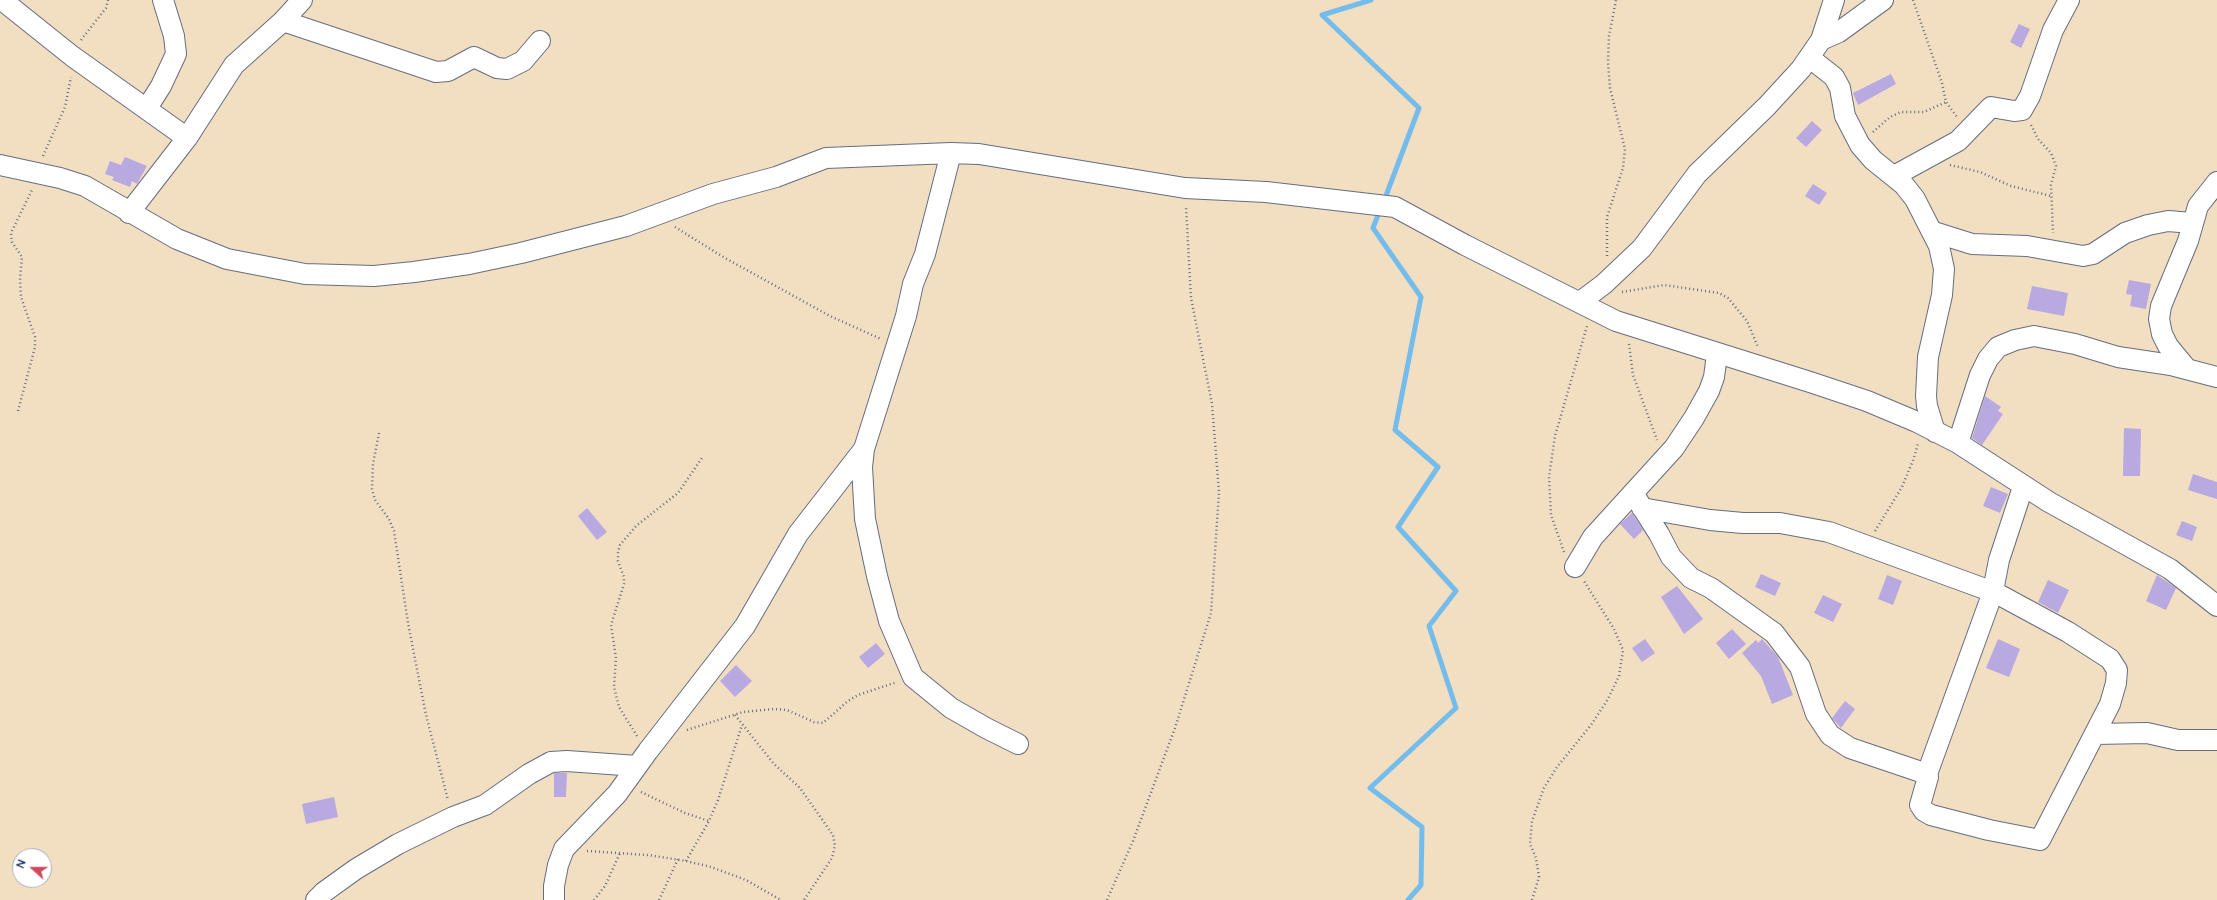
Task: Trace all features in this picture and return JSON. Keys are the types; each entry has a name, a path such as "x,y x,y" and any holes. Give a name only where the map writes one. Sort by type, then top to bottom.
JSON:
{"street":[{"path":"2,0 74,58 147,108 187,138"},
{"path":"147,108 161,86 176,54 174,36 163,0"},
{"path":"130,213 187,138 216,89 234,65 283,21 302,0"},
{"path":"1585,305 1606,282 1642,248 1697,174 1767,106 1810,58 1821,40 1834,0"},
{"path":"1821,40 1839,32 1883,0"},
{"path":"1894,176 1958,141 1991,107 2018,112 2026,105 2053,30 2069,0"},
{"path":"283,21 436,72 448,71 474,57 497,68 507,69 523,61 540,41"},
{"path":"1810,58 1834,77 1840,88 1845,116 1860,145 1873,160 1894,176 1915,199 1934,232 1942,257 1944,269 1942,295 1928,357 1926,375 1929,428"},
{"path":"0,165 60,178 85,186 177,239 227,259 304,274 374,276 469,264 619,228 713,194 776,177 826,158 951,153 979,154 1185,188 1266,192 1371,203 1395,207 1465,245 1585,305 1629,325 1717,354 1766,368 1867,402 1929,428 1958,444 2023,487 2170,569 2217,606"},
{"path":"951,153 925,254 913,284 896,346 864,449 862,467 865,519 877,576 889,621 913,677 951,708 1018,744"},
{"path":"2187,369 2168,346 2162,334 2160,319 2161,306 2188,241 2198,206 2217,182"},
{"path":"1934,232 1972,244 2027,246 2082,256 2093,254 2125,234 2148,225 2168,221 2192,223"},
{"path":"1958,444 1980,375 1988,359 1998,347 2015,340 2034,336 2075,344 2125,358 2187,369 2217,377"},
{"path":"1575,567 1593,536 1638,501 1664,459 1694,418 1709,391 1714,377 1717,354"},
{"path":"554,900 554,886 558,865 564,849 617,794 642,758 745,626 798,534 864,449"},
{"path":"1638,501 1710,520 1743,523 1780,523 1806,526 1829,532 1994,592 2068,632 2110,659 2117,670 2116,683 2110,704 2040,840 1989,830 1931,815 1924,811 1920,805 1928,778 1927,774 1994,592 1999,560 2023,487"},
{"path":"1638,501 1671,557 1691,578 1716,592 1774,633 1800,667 1816,714 1830,735 1850,748 1927,774"},
{"path":"2095,734 2147,733 2178,740 2217,740"},
{"path":"316,900 324,892 356,869 398,844 453,817 485,805 529,774 551,762 642,758"}],"path":[{"path":"18,411 32,361 35,337 22,297 20,280 22,258 12,242 11,233 65,107 74,58 82,38 106,8 108,0"},
{"path":"1616,0 1609,36 1608,62 1610,88 1624,149 1623,168 1607,217 1606,282 1614,292 1664,285 1719,293 1728,298 1747,321 1766,368"},
{"path":"1914,0 1942,83 1946,102 1969,130"},
{"path":"1860,145 1890,117 1901,112 1924,112 1946,102"},
{"path":"2026,105 2038,139 2055,161 2056,166 2051,185 2053,251"},
{"path":"1927,158 1980,172 2011,186 2051,196"},
{"path":"1107,900 1133,841 1175,728 1210,613 1219,492 1212,404 1191,298 1185,188"},
{"path":"657,215 725,258 830,316 896,346"},
{"path":"1532,900 1539,877 1536,858 1530,844 1532,821 1544,788 1557,767 1591,725 1608,699 1619,676 1623,650 1614,629 1562,548 1551,515 1549,477 1555,436 1585,334 1585,305"},
{"path":"1629,325 1633,375 1664,459"},
{"path":"1866,545 1902,487 1929,428"},
{"path":"379,433 373,464 372,489 375,500 389,519 394,531 408,623 426,715 435,743 438,766 453,817"},
{"path":"642,758 619,707 614,686 616,658 611,626 624,584 617,556 620,545 636,526 678,493 702,458"},
{"path":"685,730 735,715 761,710 787,710 814,722 823,723 858,695 913,677"},
{"path":"735,715 774,764 800,788 833,835 834,846 832,858 804,900"},
{"path":"686,861 709,821 730,767 742,725"},
{"path":"624,784 685,813 709,821"},
{"path":"564,849 678,859 711,867 746,880 781,900"},
{"path":"594,900 605,886 620,853"},
{"path":"659,900 678,859"}],"building":[{"path":"2019,24 2030,29 2021,48 2010,42"},
{"path":"1891,74 1896,84 1858,105 1853,93"},
{"path":"1812,121 1822,130 1806,147 1796,138"},
{"path":"125,157 147,166 137,184 132,181 130,187 112,180 114,177 105,174 110,161 121,165"},
{"path":"1813,184 1827,193 1819,205 1805,196"},
{"path":"2129,280 2151,284 2146,309 2130,306 2132,295 2126,294"},
{"path":"2032,286 2068,293 2064,316 2027,309"},
{"path":"1985,396 2001,407 1998,411 2003,414 1982,445 1972,438"},
{"path":"2124,428 2141,429 2140,476 2123,476"},
{"path":"2193,474 2217,482 2217,499 2188,490"},
{"path":"1991,487 2008,494 2000,513 1983,506"},
{"path":"587,508 607,532 597,540 578,516"},
{"path":"1632,513 1643,530 1634,539 1620,524"},
{"path":"2182,521 2197,527 2192,541 2176,535"},
{"path":"1761,574 1781,583 1775,596 1755,587"},
{"path":"1887,575 1902,581 1893,605 1878,599"},
{"path":"2157,575 2176,588 2166,610 2146,601"},
{"path":"2048,580 2069,590 2058,613 2038,602"},
{"path":"1677,586 1703,619 1684,634 1661,597"},
{"path":"1823,595 1842,604 1833,622 1814,613"},
{"path":"1732,629 1746,644 1729,659 1716,643"},
{"path":"1645,639 1655,653 1642,662 1632,648"},
{"path":"1762,639 1778,657 1793,695 1772,704 1761,676 1742,653 1756,640 1758,643"},
{"path":"1998,639 2020,649 2009,677 1986,668"},
{"path":"876,643 885,654 868,668 859,657"},
{"path":"736,665 752,681 735,697 720,681"},
{"path":"1845,701 1855,709 1841,728 1832,718"},
{"path":"554,773 567,773 566,797 554,797"},
{"path":"334,797 338,817 306,824 302,804"}],"waterway":[{"path":"1371,0 1322,15 1419,108 1384,201"},
{"path":"1380,210 1373,228 1421,297 1395,430 1438,467 1398,527 1456,591 1429,626 1456,708 1370,788 1422,827 1421,885 1408,900"}]}
